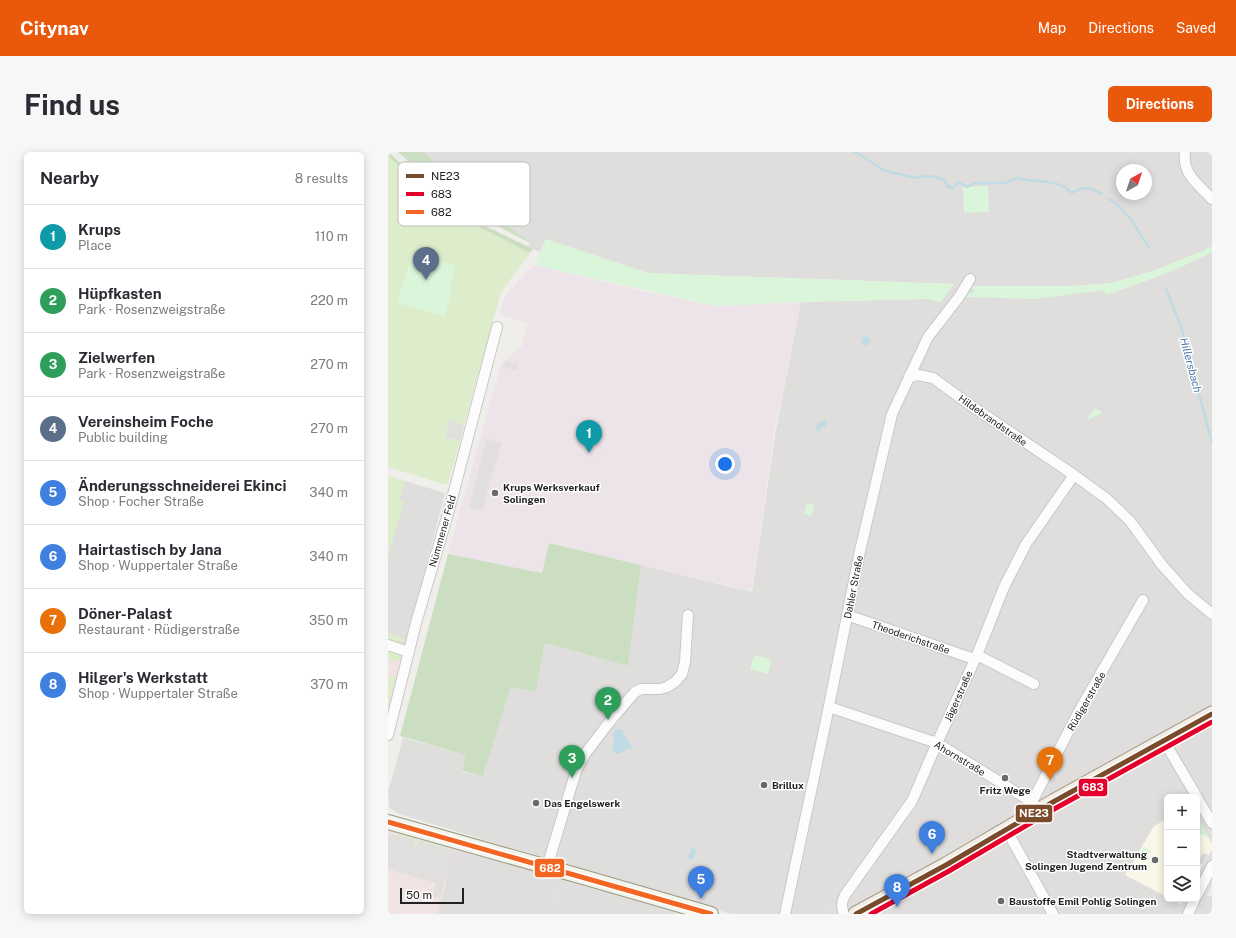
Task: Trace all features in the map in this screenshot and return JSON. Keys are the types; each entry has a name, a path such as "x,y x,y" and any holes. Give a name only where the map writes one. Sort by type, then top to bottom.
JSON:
{"main road":[{"path":"856,914 935,871 1006,829 1035,806 1164,741 1212,714"},
{"path":"388,822 711,914"}],"street":[{"path":"1185,152 1184,159 1186,170 1192,179 1212,199"},
{"name":"Dahler Straße","path":"784,914 829,707 860,551 892,414 928,337 959,297 970,279"},
{"name":"Nümmener Feld","path":"388,736 409,652 497,327"},
{"name":"Hildebrandstraße","path":"909,377 918,375 933,378 1074,475"},
{"path":"1074,475 1122,512 1162,565 1188,594 1212,614"},
{"name":"Jägerstraße","path":"844,914 841,907 842,899 912,801 976,657 1004,587 1026,544 1074,475"},
{"name":"Rüdigerstraße","path":"1035,806 1078,713 1120,642 1142,600"},
{"path":"547,867 576,771 585,754 635,692 641,689 660,689 667,687 675,682 682,674 685,662 688,615"},
{"name":"Theoderichstraße","path":"847,615 976,657 1034,684"},
{"path":"388,645 409,652"},
{"name":"Ahornstraße","path":"829,707 937,743 1035,806"},
{"path":"1164,741 1195,794"},
{"path":"1200,802 1212,823"},
{"path":"1006,829 1053,914"},
{"path":"1200,889 1212,866"},
{"path":"1188,914 1194,902"}],"shaded area":[{"path":"424,152 1212,152 1212,844 1200,822 1200,794 1164,794 1164,821 1154,826 1164,882 1164,902 1176,902 1182,905 1184,902 1200,902 1200,871 1212,849 1212,885 1207,895 1212,897 1212,914 731,914 399,814 389,807 388,792 403,738 467,755 462,772 483,776 511,687 536,692 545,643 628,666 641,565 752,592 776,430 801,302 927,299 941,302 953,284 648,273 546,239 540,252 528,247 530,243 508,226 530,226 530,162 435,162"},
{"path":"533,265 651,293 716,306 801,302 775,428 751,591 550,543 542,573 448,554 501,364 521,347 528,323 505,317 500,312 506,295"},
{"path":"505,361 518,364 516,370 504,367"},
{"path":"449,420 464,425 460,441 445,437"},
{"path":"486,439 502,443 483,511 469,507"},
{"path":"388,476 445,493 402,662 388,659"},
{"path":"400,623 408,626 404,638 396,636"},
{"path":"388,659 402,662 388,719"},
{"path":"1021,783 1033,791 1031,795 1019,787"},
{"path":"1164,821 1164,895 1125,875 1154,826"},
{"path":"1200,822 1212,844 1212,849 1200,871"},
{"path":"388,828 688,914 388,914"},
{"path":"637,829 662,836 660,842 635,834"},
{"path":"388,831 457,851 454,862 452,861 438,914 388,914"},
{"path":"388,833 415,840 414,846 416,846 418,841 438,847 438,852 440,846 457,851 454,862 452,861 448,879 445,879 440,898 432,896 436,883 388,869"},
{"path":"857,851 868,859 864,865 852,857"},
{"path":"1203,853 1208,855 1203,865 1200,863 1200,858"},
{"path":"539,876 570,885 564,908 557,906 555,912 547,910 550,897 543,895 546,884 538,882"},
{"path":"777,888 786,891 784,899 775,897"},
{"path":"839,898 838,911 830,914 820,914 817,906"}],"green space":[{"path":"388,152 399,162 398,162 398,165 388,156"},
{"path":"398,152 424,152 435,162 409,162"},
{"path":"388,156 398,165 398,226 477,226 530,253 501,292 464,425 449,420 445,437 460,441 447,485 388,467"},
{"path":"988,186 989,212 964,213 963,187"},
{"path":"477,226 485,226 533,249 530,253"},
{"path":"497,226 508,226 530,243"},
{"path":"546,239 648,273 954,284 941,302 927,299 716,306 535,265"},
{"path":"1212,246 1212,252 1186,265 1106,295 1104,290 1036,299 966,297 967,293 973,293 974,289 970,289 971,286 1070,286 1111,283 1152,271"},
{"path":"412,253 456,266 449,290 452,291 445,316 397,303"},
{"path":"1095,408 1103,413 1087,420"},
{"path":"388,476 405,481 399,500 404,502 388,557"},
{"path":"808,503 814,505 812,516 804,514"},
{"path":"549,543 641,565 628,666 545,643 536,692 511,687 483,776 462,771 466,755 400,736 448,554 542,573"},
{"path":"388,633 404,638 403,642 399,643 388,640"},
{"path":"388,649 398,651 401,655 399,662 388,659"},
{"path":"754,655 772,660 768,674 750,669"},
{"path":"390,676 395,678 388,707 388,682"},
{"path":"1200,822 1209,838 1200,834"},
{"path":"399,834 440,846 438,852 438,847 418,841 416,846 414,846 399,836"},
{"path":"1144,847 1151,851 1144,862 1137,858"}],"water":[{"path":"866,336 871,341 866,346 861,341"},
{"path":"821,421 825,421 827,423 826,426 821,428 818,432 816,430 816,426"},
{"path":"616,729 623,730 624,735 629,741 633,750 629,749 618,754 614,753 612,749 614,741 613,734"},
{"path":"691,848 697,849 693,860 688,858"}],"waterway":[{"name":"Hillersbach","path":"854,152 885,171 917,178 927,176 938,178 945,180 947,186 953,188 958,182 967,187 975,183 1005,183 1018,178 1057,184 1065,187 1072,193 1080,189 1087,188 1102,194"},
{"name":"Hillersbach","path":"1109,199 1129,217 1149,247"},
{"name":"Hillersbach","path":"1166,289 1181,326 1212,443"}],"transit line":[{"name":"NE23","path":"856,914 946,865 1053,802 1212,714"},
{"name":"683","path":"871,914 949,871 1056,808 1212,722"},
{"name":"682","path":"388,822 711,914"}],"place":[{"name":"Vereinsheim Foche","path":"426,280"},
{"name":"Krups","path":"589,453"},
{"name":"Krups Werksverkauf Solingen","path":"495,493"},
{"name":"Hüpfkasten","path":"608,720"},
{"name":"Zielwerfen","path":"572,778"},
{"name":"Fritz Wege","path":"1005,778"},
{"name":"Döner-Palast","path":"1050,780"},
{"name":"Brillux","path":"764,785"},
{"name":"Das Engelswerk","path":"536,803"},
{"name":"Hairtastisch by Jana","path":"932,854"},
{"name":"Stadtverwaltung Solingen Jugend Zentrum","path":"1155,860"},
{"name":"Änderungsschneiderei Ekinci","path":"701,899"},
{"name":"Baustoffe Emil Pohlig Solingen","path":"1001,901"},
{"name":"Hilger's Werkstatt","path":"897,907"}]}
